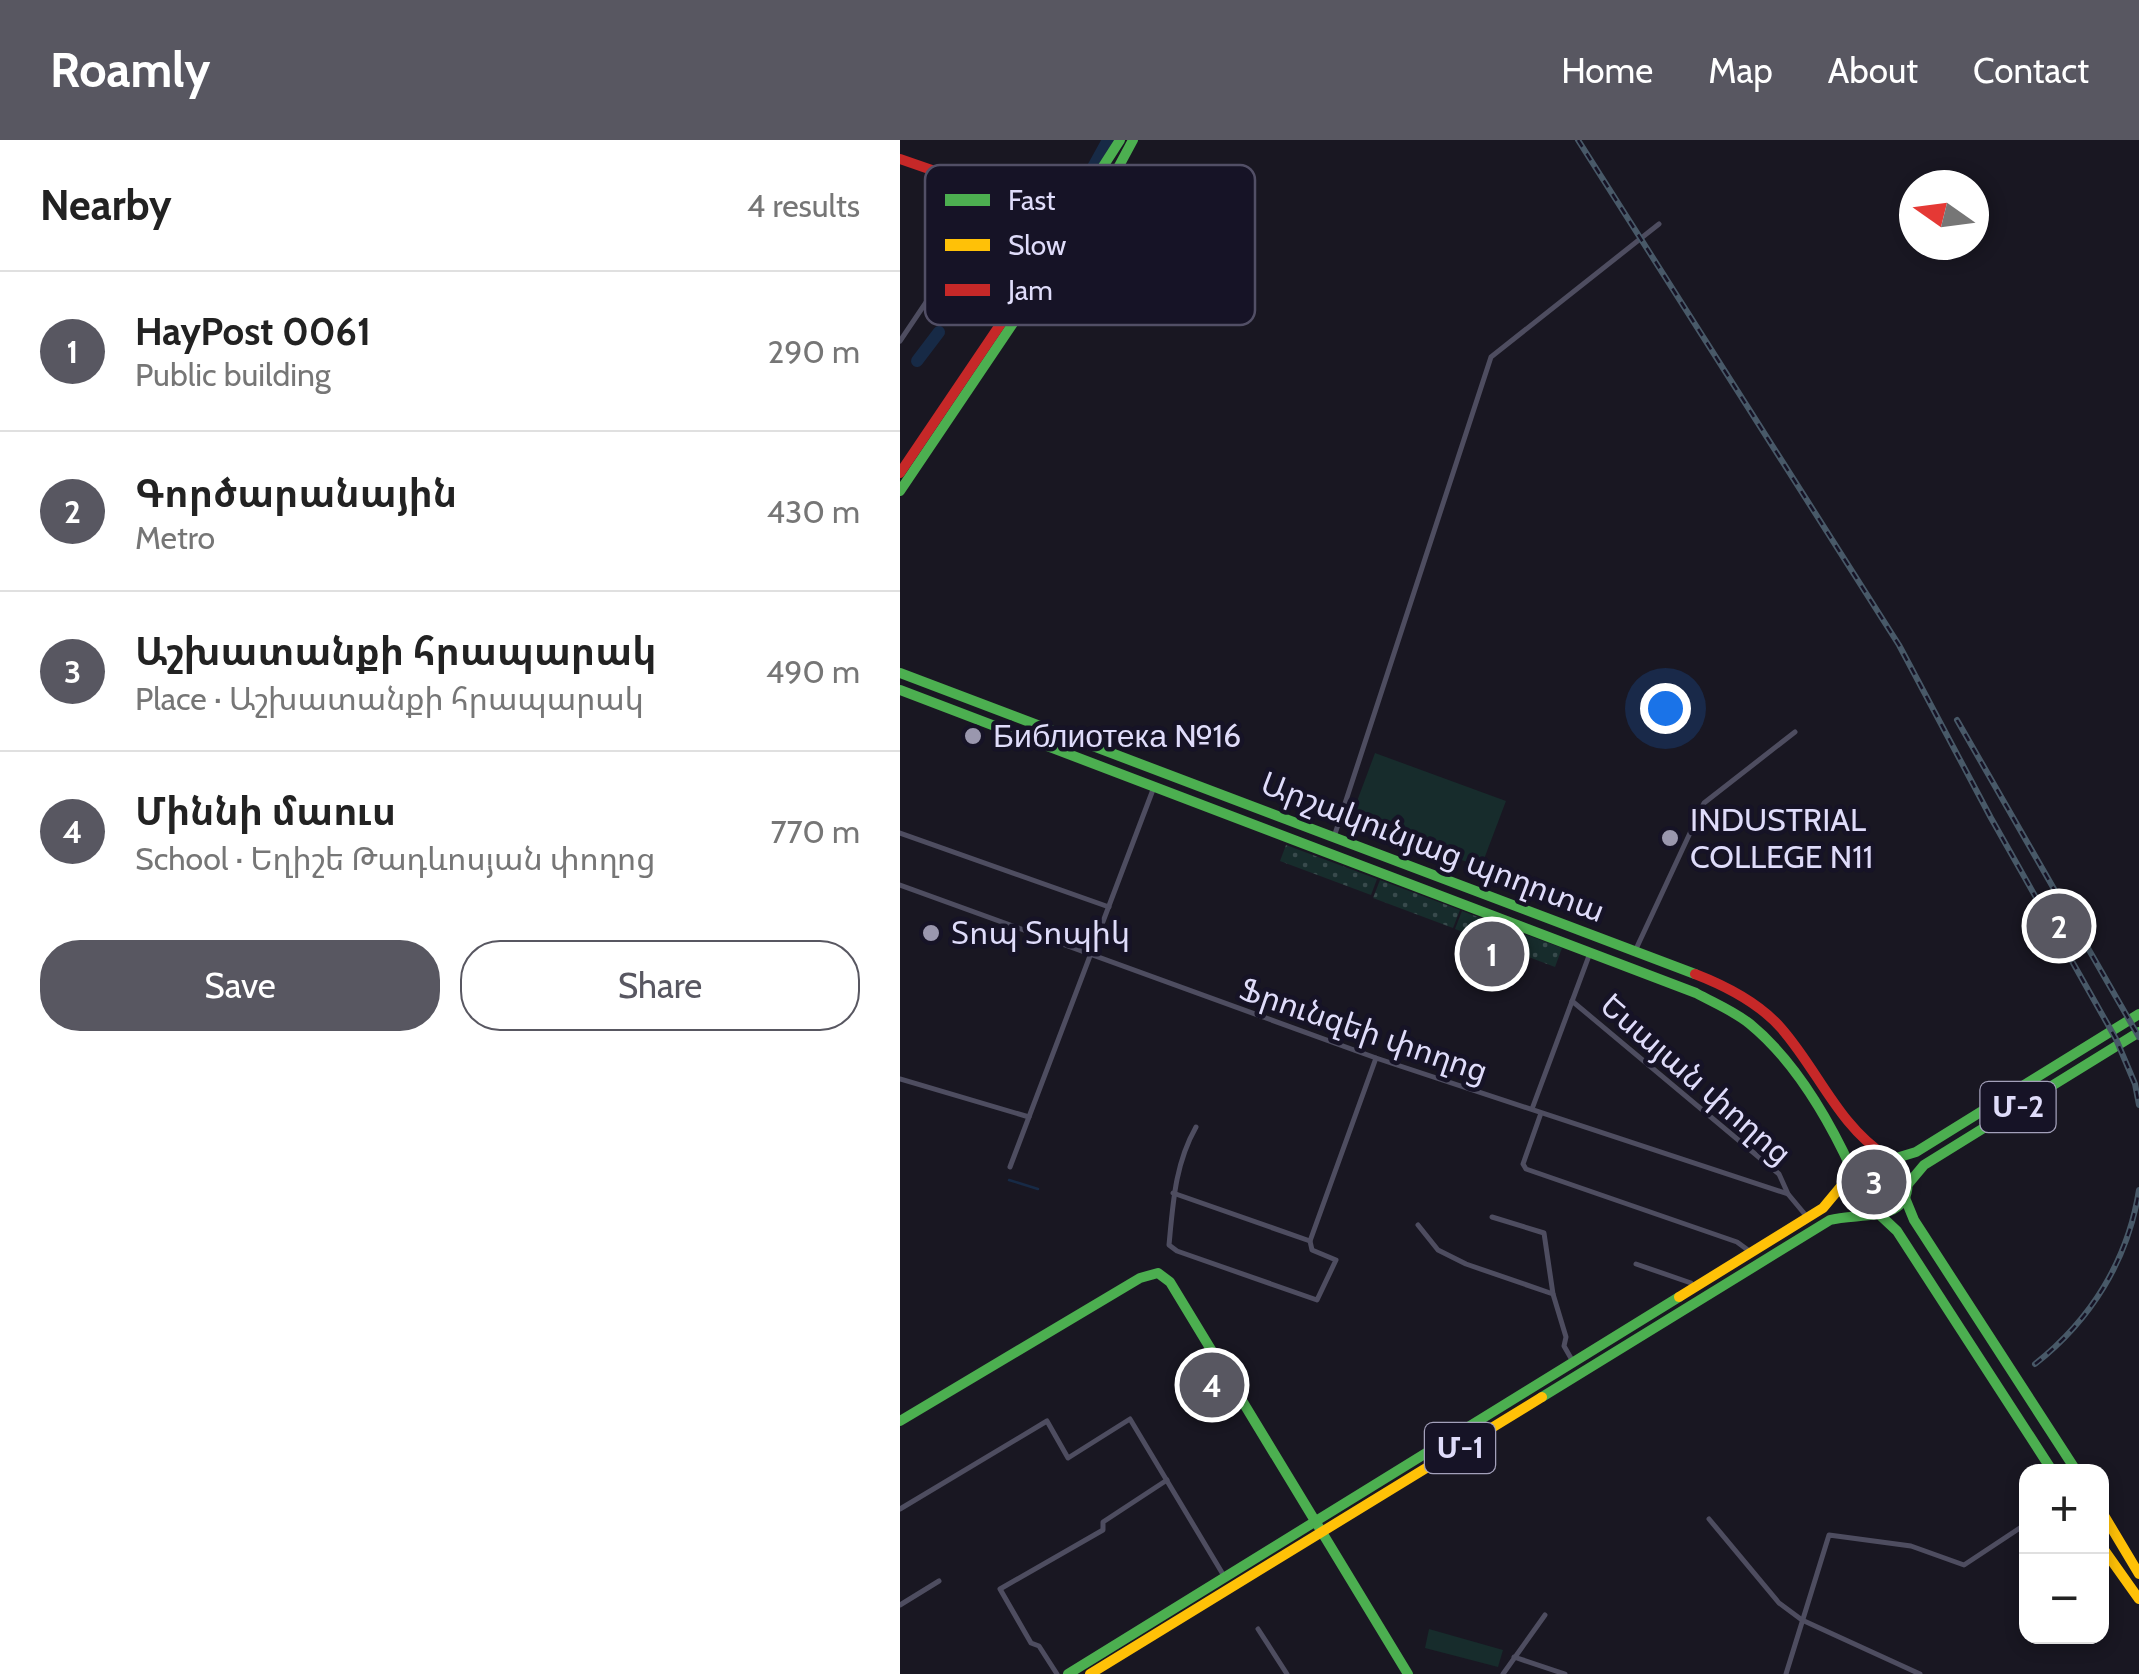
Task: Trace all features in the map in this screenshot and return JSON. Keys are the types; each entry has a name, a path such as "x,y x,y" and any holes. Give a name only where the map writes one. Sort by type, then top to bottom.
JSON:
{"main road":[{"path":"1106,165 1120,140"},
{"path":"1116,165 1133,140"},
{"path":"900,159 925,168"},
{"path":"900,473 1004,325"},
{"path":"900,490 1008,325"},
{"name":"Արշակունյաց պողոտա","path":"900,673 1706,976 1764,1012 1811,1066 1858,1137 1889,1158"},
{"name":"Արշակունյաց պողոտա","path":"900,690 1696,993 1751,1025 1792,1072 1838,1139 1851,1173"},
{"path":"988,724 998,717 995,709"},
{"path":"1014,734 1008,722 1018,717"},
{"path":"1328,853 1334,836"},
{"path":"1628,967 1635,951"},
{"path":"1751,1025 1754,1014 1764,1012"},
{"name":"Մ-2","path":"1889,1158 1916,1152 2139,1014"},
{"name":"Մ-2","path":"1908,1184 1924,1165 2139,1032"},
{"path":"1875,1215 1895,1210 1905,1198 1908,1184 1904,1170 1889,1158 1870,1156 1851,1173 1850,1195 1861,1210 1898,1232 2047,1464"},
{"name":"Մ-1","path":"1090,1674 1574,1363 1808,1218 1823,1208 1851,1173"},
{"path":"1905,1198 1914,1220 2072,1464"},
{"name":"Մ-1","path":"1068,1674 1225,1578 1320,1528 1830,1220 1848,1214 1875,1215"},
{"path":"900,1421 1140,1278 1158,1274 1170,1282 1408,1674"},
{"path":"1972,1348 1978,1338 1989,1337"},
{"path":"2109,1524 2139,1574"},
{"path":"2108,1554 2139,1599"}],"street":[{"path":"1334,836 1490,357 1659,224"},
{"path":"900,341 925,304"},
{"path":"1635,951 1704,803 1795,732"},
{"path":"1010,1167 1154,787"},
{"path":"900,833 1109,908"},
{"name":"Ֆրունզեի փողոց","path":"900,885 1511,1105 1788,1194"},
{"path":"1532,1109 1590,952"},
{"name":"Եսայան փողոց","path":"1572,1001 1780,1174 1788,1194"},
{"path":"1196,1127 1180,1160 1169,1245 1319,1299 1336,1260 1312,1250 1310,1241 1376,1058"},
{"path":"900,1079 1029,1117"},
{"path":"1541,1112 1524,1164 1526,1169 1738,1242 1752,1253"},
{"path":"1174,1194 1310,1241"},
{"path":"1788,1194 1808,1218"},
{"path":"1492,1217 1544,1233 1553,1294 1566,1337 1564,1346 1574,1363"},
{"path":"1418,1225 1438,1250 1466,1264 1553,1294"},
{"path":"1636,1264 1691,1283 1694,1289"},
{"path":"900,1509 1047,1421 1068,1458 1130,1419 1225,1578"},
{"path":"1057,1674 1000,1589 1103,1530 1102,1522 1168,1480"},
{"path":"1709,1519 1779,1603 1802,1620 1920,1674"},
{"path":"1786,1674 1829,1535 1912,1546 1964,1565 2019,1529"},
{"path":"900,1605 939,1581"},
{"path":"1503,1674 1545,1616"},
{"path":"1258,1629 1287,1674"},
{"path":"1514,1657 1566,1674"}],"green space":[{"path":"1375,753 1506,801 1481,867 1350,820"},
{"path":"1286,845 1377,879 1371,895 1280,861"},
{"path":"1380,880 1460,910 1453,928 1373,898"},
{"path":"1462,911 1562,948 1555,967 1455,929"},
{"path":"1877,1164 1892,1170 1898,1185 1892,1200 1877,1206 1862,1200 1856,1185 1862,1170"},
{"path":"1429,1629 1503,1650 1498,1667 1425,1648"}],"waterway":[{"path":"1094,165 1108,140"},
{"path":"917,361 939,332"},
{"path":"1009,1180 1038,1189"}],"railway":[{"path":"1578,140 1899,645 2116,1039 2135,1084 2139,1105"},
{"path":"1957,720 2139,1037"},
{"path":"2035,1364 2073,1328 2104,1287 2126,1241 2139,1190"}],"traffic: fast":[{"path":"1104,165 1120,140"},
{"path":"1120,165 1133,140"},
{"path":"900,491 1012,325"},
{"path":"900,673 1695,974"},
{"path":"900,690 1696,993 1744,1019 1782,1055 1821,1111 1852,1170"},
{"path":"1893,1159 1916,1152 2139,1014"},
{"path":"1908,1184 1924,1165 2139,1032"},
{"path":"1542,1397 1830,1220 1882,1213 1902,1203 1907,1178 1889,1160 1863,1159 1849,1181 1855,1203 1869,1214"},
{"path":"1905,1198 1914,1220 2072,1464"},
{"path":"1881,1216 1897,1231 2048,1464"},
{"path":"900,1421 1140,1278 1158,1273 1170,1282 1408,1674"},
{"path":"1068,1674 1679,1297"}],"traffic: slow":[{"path":"1679,1297 1823,1208 1848,1178"},
{"path":"1090,1674 1542,1397"},
{"path":"2109,1524 2139,1574"},
{"path":"2107,1554 2139,1599"}],"traffic: jam":[{"path":"900,159 925,168"},
{"path":"900,473 1000,325"},
{"path":"1695,974 1741,996 1772,1019 1855,1129 1886,1156"}],"place":[{"name":"Библиотека №16","path":"973,736"},
{"name":"INDUSTRIAL COLLEGE N11","path":"1670,838"},
{"name":"Գործարանային","path":"2059,926"},
{"name":"Տոպ Տոպիկ","path":"931,933"},
{"name":"HayPost 0061","path":"1492,954"},
{"name":"Աշխատանքի հրապարակ","path":"1874,1182"},
{"name":"Միննի մաուս","path":"1212,1385"}]}
